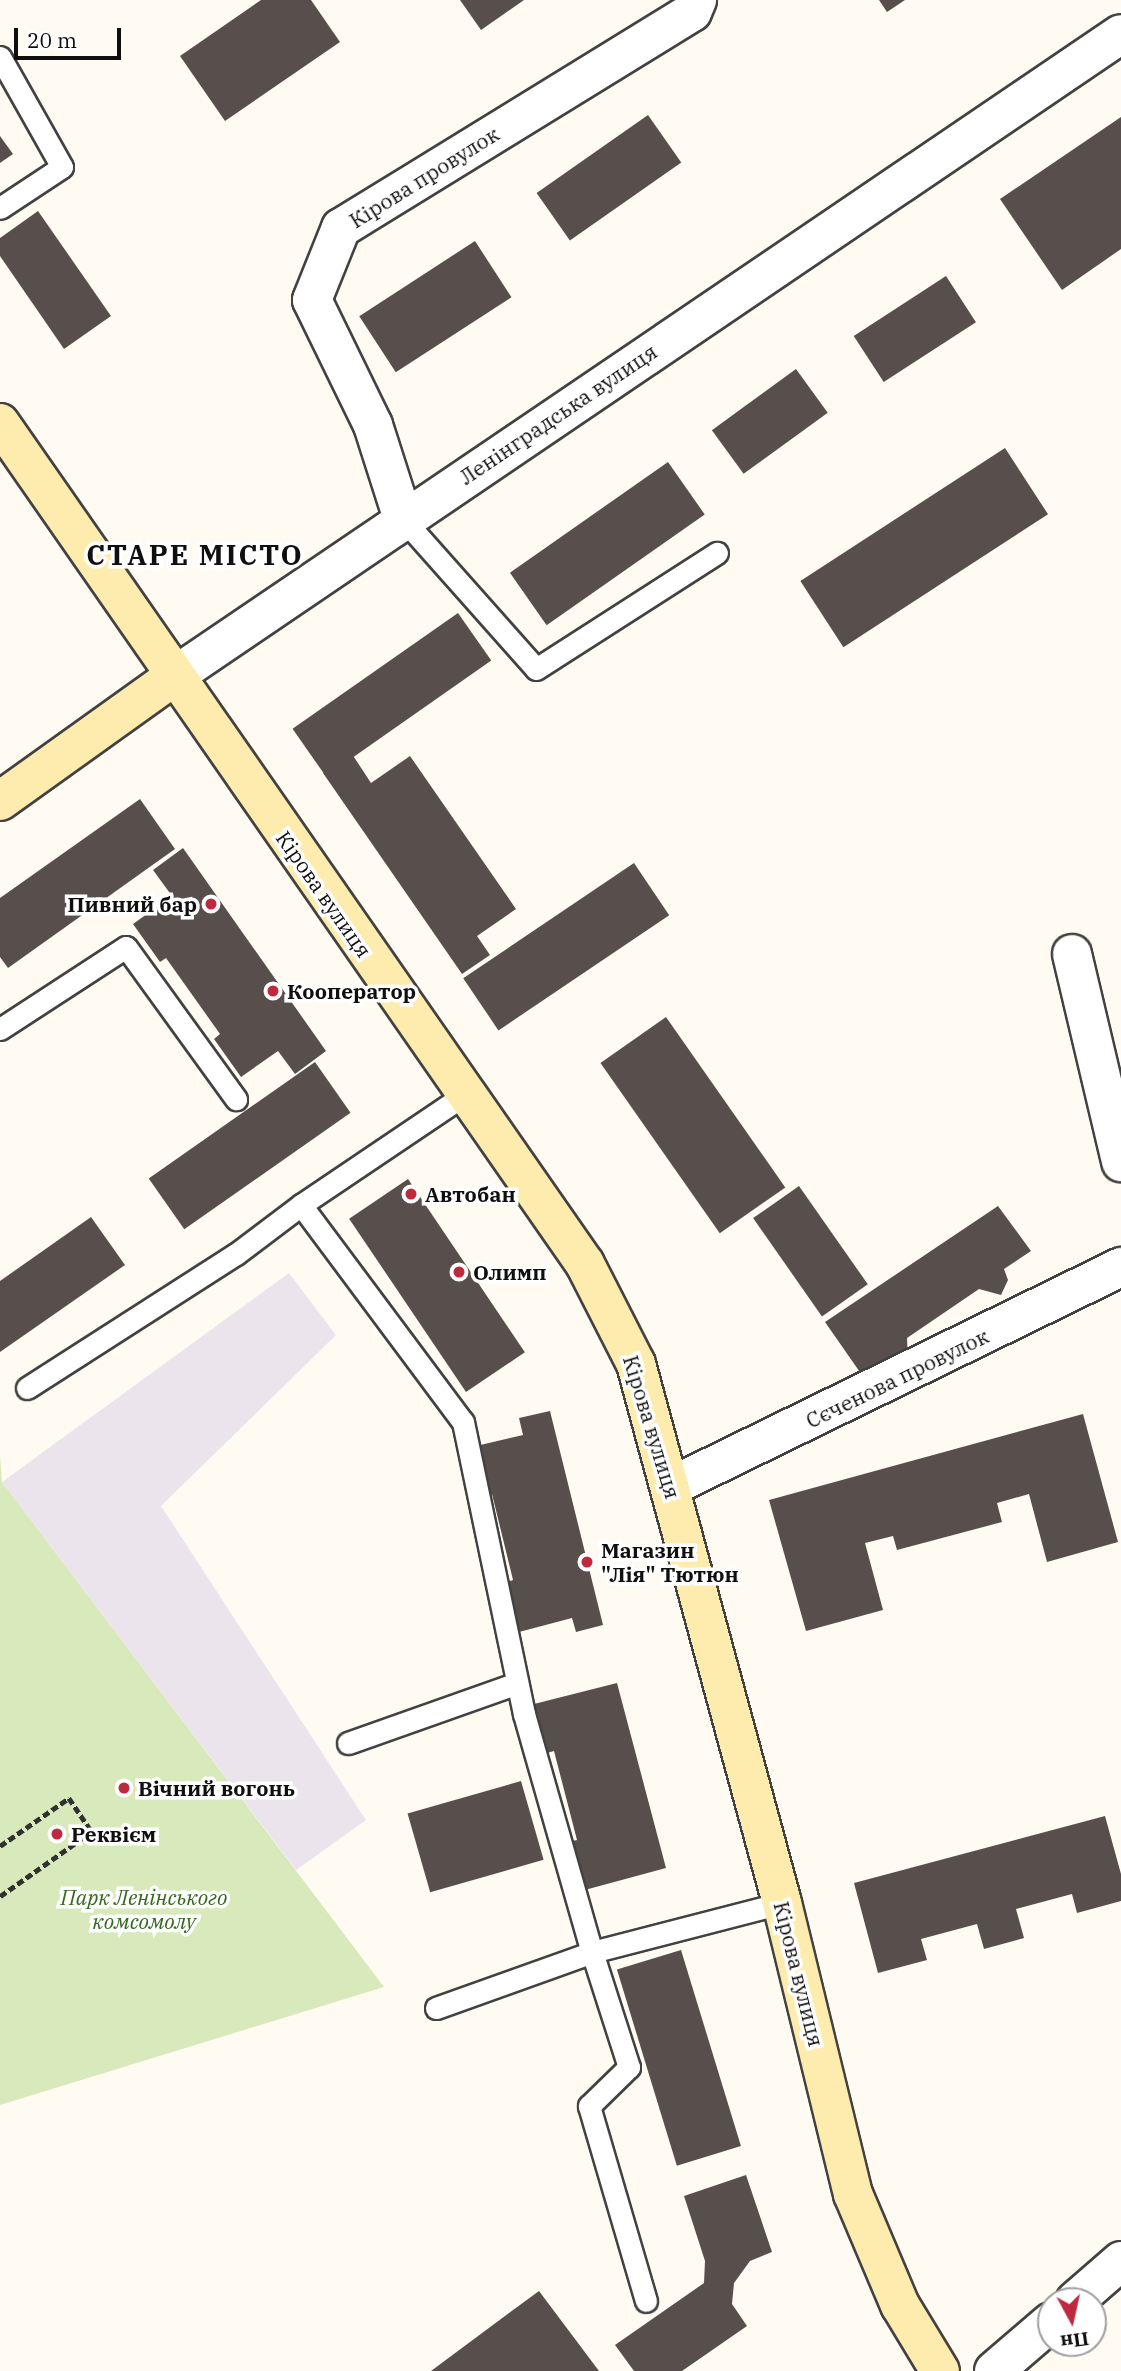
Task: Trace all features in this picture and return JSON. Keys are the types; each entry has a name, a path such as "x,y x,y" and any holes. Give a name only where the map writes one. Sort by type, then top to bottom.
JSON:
{"main road":[{"name":"Кірова вулиця","path":"0,423 173,677 585,1264 636,1364 672,1486 782,1903 853,2194 900,2305 940,2371"},
{"name":"Ленінградська вулиця","path":"0,801 173,677"}],"street":[{"name":"Кірова провулок","path":"403,519 373,425 312,300 341,228 692,12 697,0"},
{"name":"Ленінградська вулиця","path":"173,677 1121,34"},
{"path":"1072,954 1121,1162"},
{"name":"Сєченова провулок","path":"672,1486 1121,1267"},
{"path":"1091,2287 1121,2261"},
{"path":"994,2371 1037,2334"}],"lane":[{"path":"0,57 62,167 0,208"},
{"path":"403,519 536,669 716,553"},
{"path":"0,1029 126,947 236,1099"},
{"path":"27,1388 236,1254 301,1205 464,1095"},
{"path":"301,1205 463,1422 517,1683 592,1952 629,2067 589,2106 646,2301"},
{"path":"348,1743 517,1683"},
{"path":"436,2008 592,1952 782,1903"}],"path":[{"path":"0,1846 69,1798 92,1832 0,1897"}],"shaded area":[{"path":"289,1273 336,1335 161,1506 366,1820 296,1870 2,1482"}],"green space":[{"name":"Парк Ленінського комсомолу","path":"0,1455 2,1482 384,1987 0,2105"}],"building":[{"path":"261,0 311,0 340,42 225,121 180,56"},
{"path":"460,0 524,0 481,30"},
{"path":"879,0 905,0 887,12"},
{"path":"648,115 681,163 570,241 537,193"},
{"path":"1121,117 1121,249 1062,290 1000,199"},
{"path":"0,136 13,154 0,163"},
{"path":"38,211 111,316 64,349 0,256 0,238"},
{"path":"475,241 511,297 396,372 359,316"},
{"path":"946,276 976,322 884,382 854,336"},
{"path":"796,369 828,413 744,474 712,430"},
{"path":"1005,448 1048,514 843,647 800,581"},
{"path":"668,462 705,514 547,625 510,573"},
{"path":"458,613 491,661 326,776 293,729"},
{"path":"352,754 371,783 410,756 516,909 477,936 490,955 462,974 323,773"},
{"path":"140,799 175,849 8,968 0,957 0,898"},
{"path":"183,848 326,1051 295,1074 278,1051 241,1077 214,1039 220,1034 166,958 160,962 133,924 172,896 153,870"},
{"path":"634,863 669,915 498,1030 463,978"},
{"path":"666,1017 785,1187 720,1233 600,1063"},
{"path":"315,1062 351,1113 184,1229 149,1178"},
{"path":"408,1179 525,1352 466,1392 349,1219"},
{"path":"799,1186 868,1284 822,1316 753,1218"},
{"path":"998,1206 1031,1251 1004,1269 1008,1280 1001,1295 979,1289 907,1338 908,1360 864,1378 825,1322"},
{"path":"91,1217 125,1265 0,1352 0,1281"},
{"path":"550,1411 603,1625 576,1632 572,1618 519,1632 507,1582 513,1580 492,1494 484,1496 472,1447 523,1435 519,1418"},
{"path":"1083,1414 1118,1542 1047,1562 1029,1494 997,1503 1002,1522 897,1550 893,1536 865,1543 883,1610 806,1631 769,1500"},
{"path":"617,1683 666,1868 581,1891 568,1842 577,1840 554,1751 547,1753 534,1704"},
{"path":"521,1781 544,1860 430,1892 408,1814"},
{"path":"1105,1816 1121,1874 1121,1901 1077,1913 1072,1894 1016,1909 1024,1938 984,1949 977,1924 921,1939 927,1960 878,1973 854,1883"},
{"path":"681,1950 741,2146 677,2166 617,1970"},
{"path":"746,2175 772,2252 750,2261 734,2283 732,2304 747,2326 682,2371 634,2371 615,2345 704,2283 705,2261 684,2196"},
{"path":"539,2291 599,2371 431,2371 509,2313"}],"place":[{"name":"Пивний бар","path":"211,904"},
{"name":"Кооператор","path":"273,991"},
{"name":"Автобан","path":"411,1194"},
{"name":"Олимп","path":"459,1272"},
{"name":"Магазин \"Лія\" Тютюн","path":"587,1562"},
{"name":"Вічний вогонь","path":"124,1788"},
{"name":"Реквієм","path":"57,1834"}],"district":[{"name":"СТАРЕ МІСТО","path":"195,555"}]}
